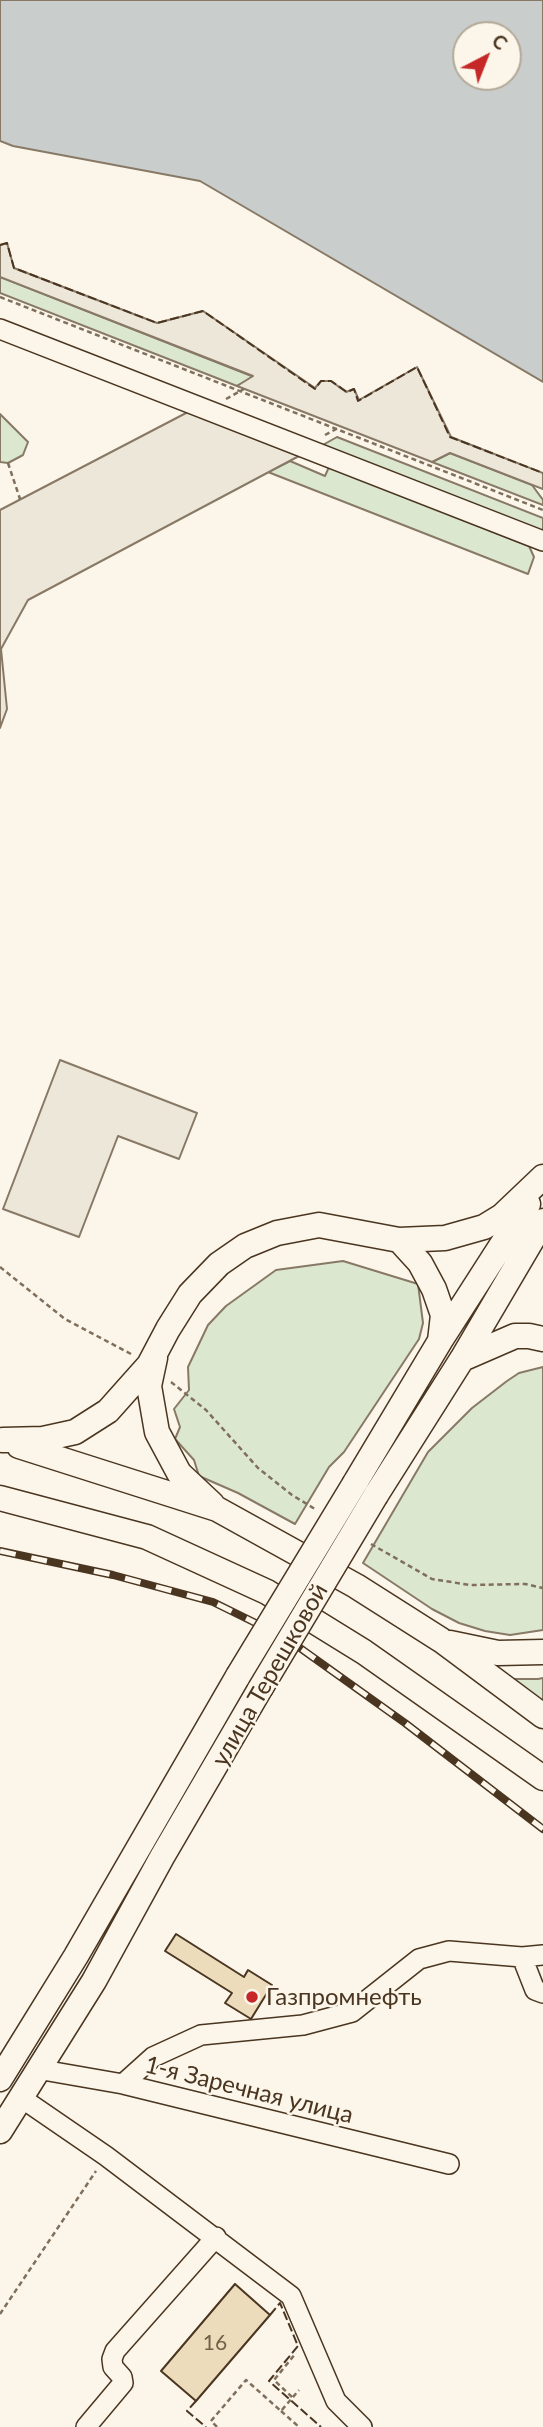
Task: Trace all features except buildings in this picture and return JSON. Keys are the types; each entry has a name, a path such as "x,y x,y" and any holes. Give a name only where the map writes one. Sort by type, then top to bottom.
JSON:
{"main road":[{"path":"217,1509 179,1473 157,1432 146,1355 168,1329 190,1294 219,1264 245,1246 277,1233 319,1225 399,1240 445,1238 484,1227 502,1216 543,1178"},
{"name":"улица Терешковой","path":"0,2131 94,1981 162,1857 260,1689 440,1341 543,1178"},
{"name":"улица Терешковой","path":"0,2078 76,1956 238,1676 365,1489 462,1359 543,1221"},
{"path":"399,1240 420,1263 434,1289 443,1315 440,1341"},
{"path":"462,1359 514,1336 543,1339"},
{"path":"2,1440 52,1437 84,1428 108,1411 149,1365 146,1355"},
{"path":"2,1440 217,1509 356,1586 441,1640 543,1716"},
{"path":"0,1498 147,1537 267,1591 364,1652 543,1778"},
{"path":"441,1640 498,1653 543,1652"}],"street":[{"path":"0,328 543,541"},
{"path":"123,2084 153,2057 201,2035 303,2025 352,2012 419,1959 449,1951 522,1957 543,1955"},
{"path":"522,1957 535,1990 543,1993"},
{"name":"1-я Заречная улица","path":"37,2069 123,2084 449,2164"},
{"path":"20,2097 106,2156 291,2296 336,2401 362,2427"},
{"path":"86,2427 123,2384 122,2377 113,2367 115,2351 216,2237"}],"path":[{"path":"0,297 543,510"},
{"path":"9,463 20,499"},
{"path":"0,1267 65,1319 146,1355"},
{"path":"0,2314 106,2156"},
{"path":"293,2398 274,2380 301,2348"},
{"path":"217,2427 211,2421 246,2379 299,2427"},
{"path":"281,2411 299,2390"}],"green space":[{"path":"0,277 254,377 237,386 0,293"},
{"path":"0,414 28,442 23,455 8,463 0,462"},
{"path":"337,437 543,518 543,535 321,446"},
{"path":"450,453 532,485 543,500 543,505 432,462"},
{"path":"290,461 325,476 329,467 529,546 534,557 528,574 268,472"},
{"path":"343,1261 418,1284 423,1323 419,1339 344,1452 329,1467 295,1524 238,1493 199,1476 194,1460 175,1439 180,1427 174,1409 189,1390 188,1367 208,1325 226,1306 276,1270"},
{"path":"543,1367 543,1630 510,1635 485,1631 459,1623 432,1609 363,1563 428,1452 472,1408 507,1381 519,1373"},
{"path":"543,1678 543,1705 512,1679 538,1679"}],"shaded area":[{"path":"0,0 543,0 543,382 200,181 13,146 0,141"},
{"path":"7,243 14,268 157,323 203,311 315,388 321,381 331,381 346,392 354,389 359,400 417,367 451,437 543,473 543,489 450,453 432,462 237,386 253,376 0,277 0,245"},
{"path":"188,412 299,456 28,600 1,649 7,709 0,728 0,510"},
{"path":"60,1060 197,1113 179,1159 118,1136 79,1237 3,1209"}],"railway":[{"path":"0,1551 113,1575 213,1602 286,1638 405,1723 543,1829"}],"fence":[{"path":"0,245 7,243 14,268 157,323 203,311 315,389 321,381 331,381 347,392 354,389 358,401 417,367 450,437 543,473"},
{"path":"270,2315 280,2303 298,2346 269,2381 321,2427"},
{"path":"196,2401 187,2411 206,2427"}],"place":[{"name":"Газпромнефть","path":"252,1997"}]}
